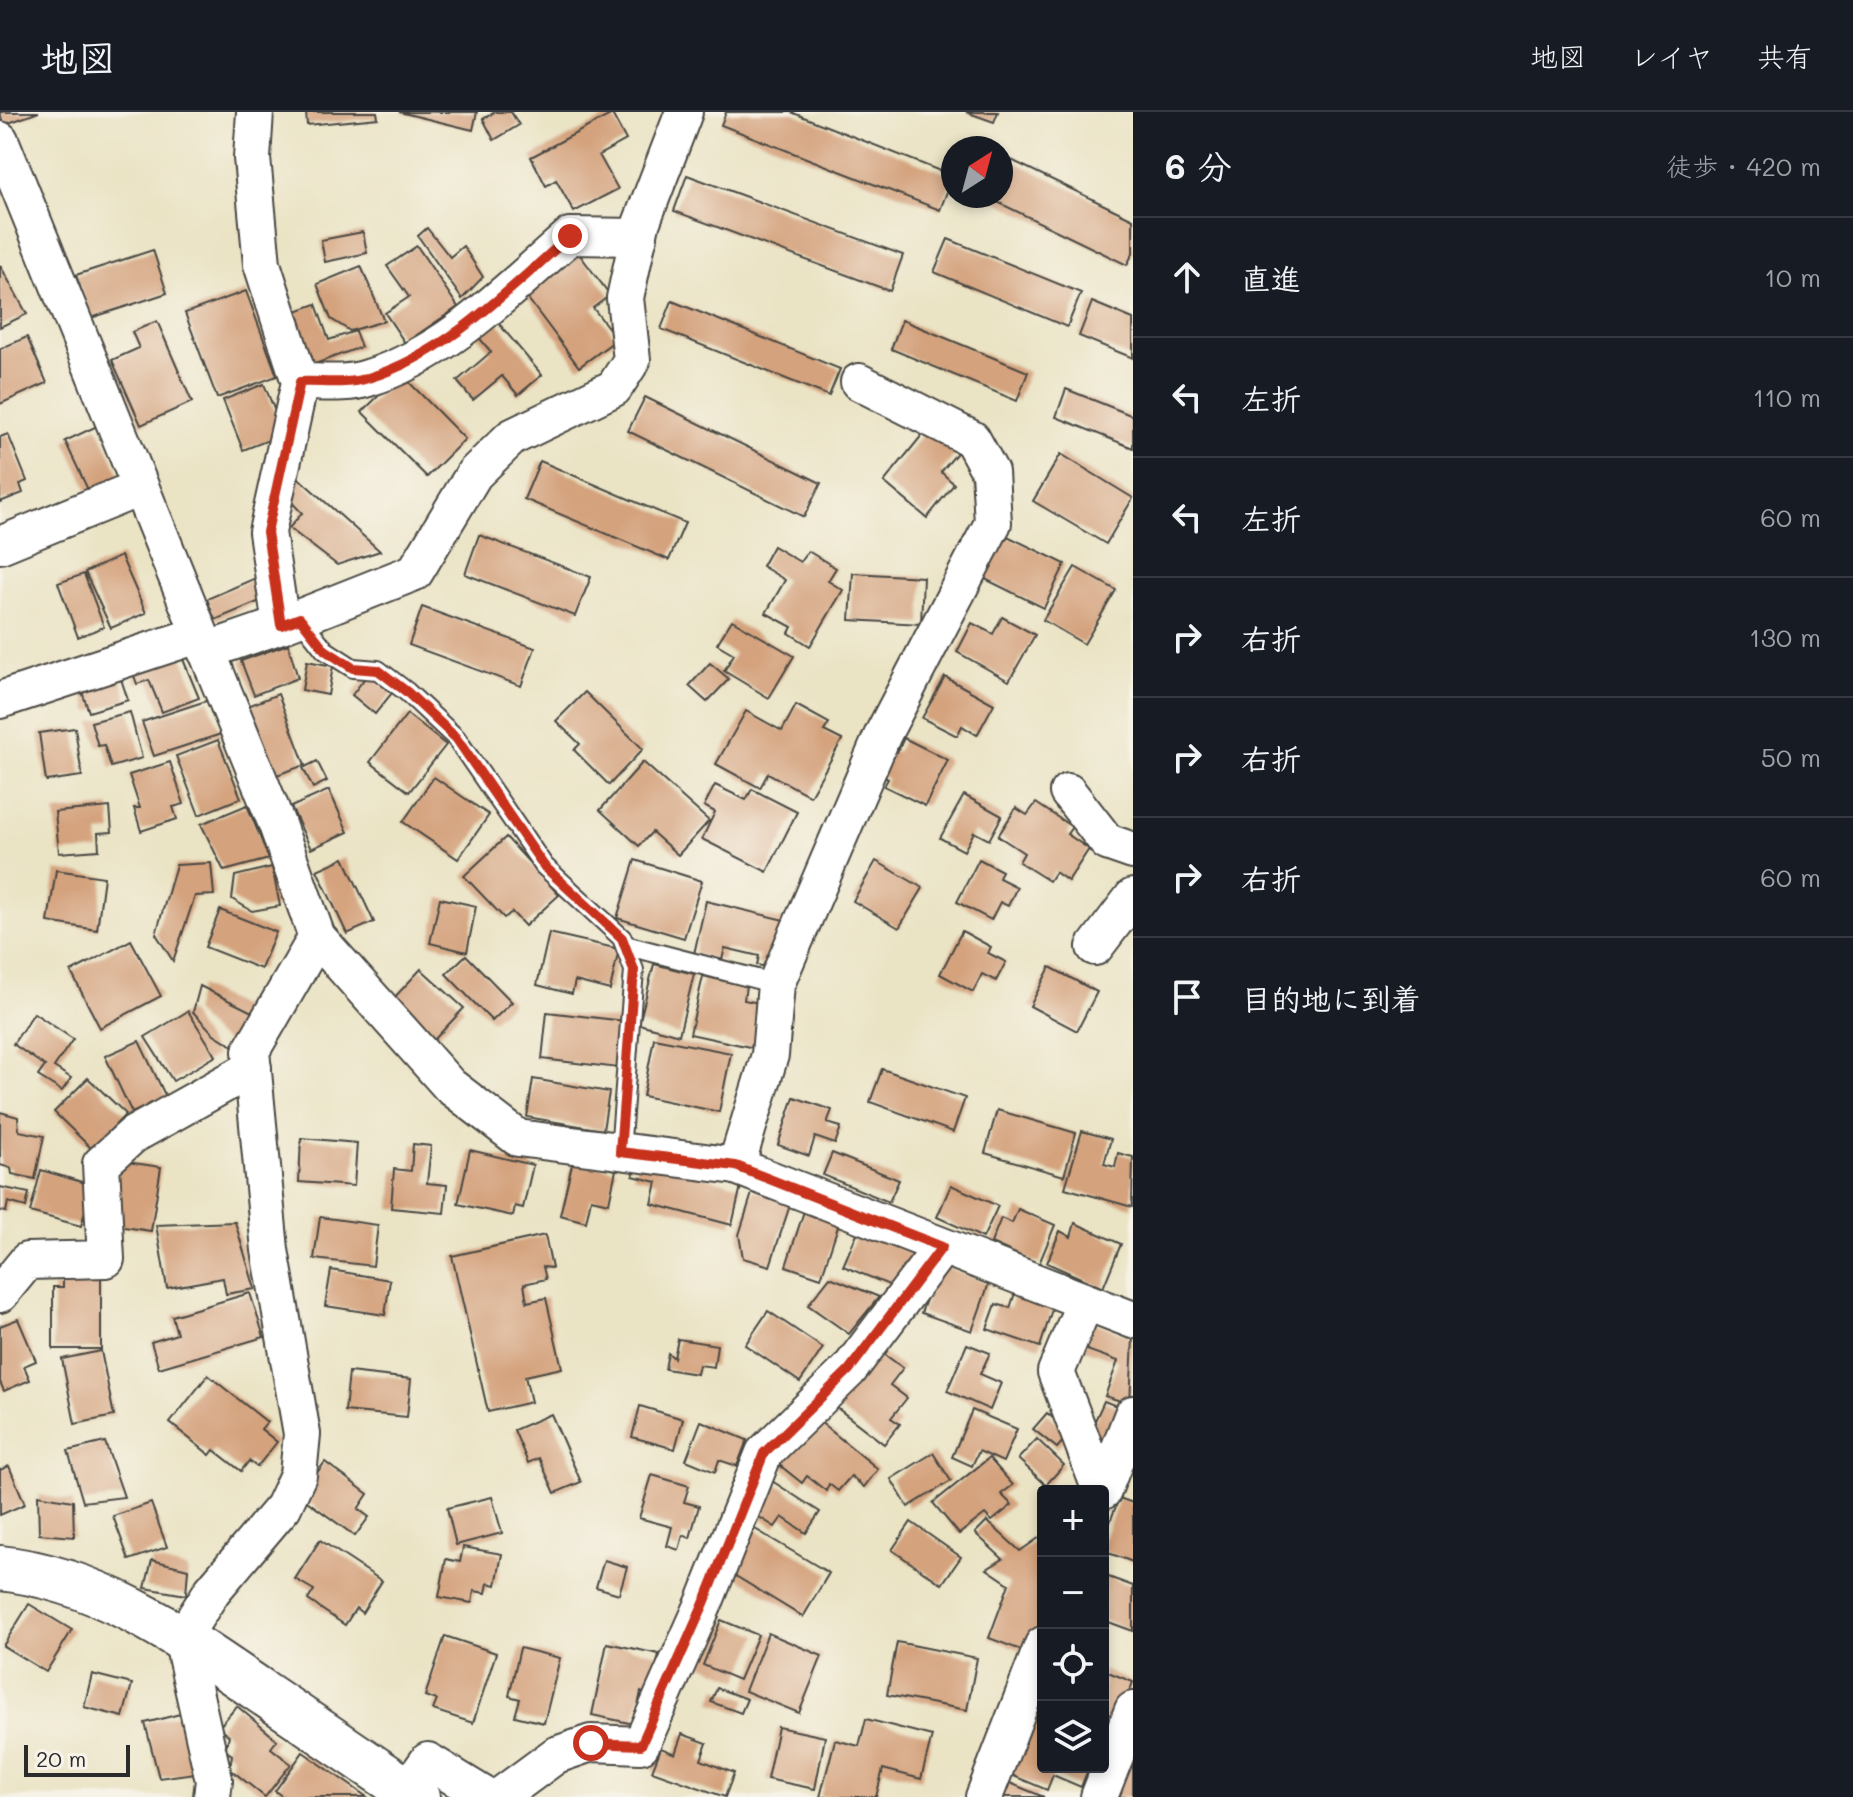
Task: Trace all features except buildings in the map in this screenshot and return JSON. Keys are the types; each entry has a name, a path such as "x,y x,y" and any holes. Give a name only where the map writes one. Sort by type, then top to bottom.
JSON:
{"street":[{"path":"255,112 252,158 262,264 300,382 267,532 291,622"},
{"path":"3,691 291,622 415,572 474,474 512,437 614,388 632,360 625,298 639,237 684,112"},
{"path":"0,140 276,822 317,937 450,1086 518,1138 736,1166 1133,1319"},
{"path":"300,382 365,380 401,365 462,329 570,236 639,237"},
{"path":"736,1166 770,1055 776,984 883,734 993,523 990,472 972,439 859,382"},
{"path":"0,545 139,488"},
{"path":"1068,792 1107,842 1133,851"},
{"path":"1095,947 1133,897"},
{"path":"212,1797 214,1780 182,1638 212,1591 283,1507 298,1475 302,1434 270,1250 251,1051 317,937"},
{"path":"0,1294 27,1261 106,1259 101,1164 133,1135 253,1068"},
{"path":"499,1797 556,1755 591,1743 641,1745 705,1601 764,1453 849,1370 942,1247"},
{"path":"1085,1302 1056,1372 1100,1485"},
{"path":"1104,1485 1133,1414"},
{"path":"0,1568 29,1571 100,1593 182,1638 412,1794 428,1761 487,1797"},
{"path":"984,1797 1037,1660"},
{"path":"1099,1797 1133,1710"}],"lane":[{"path":"291,622 353,668 378,670 407,692 456,738 544,866 622,938 634,970 620,1152"},
{"path":"625,945 776,984"}],"route":[{"path":"570,236 462,329 401,365 365,380 300,382 267,532 281,625 300,618 325,650 353,668 378,670 407,692 456,738 544,866 622,938 634,970 620,1152 736,1166 942,1247 849,1370 764,1453 705,1601 641,1745 591,1743"}]}
